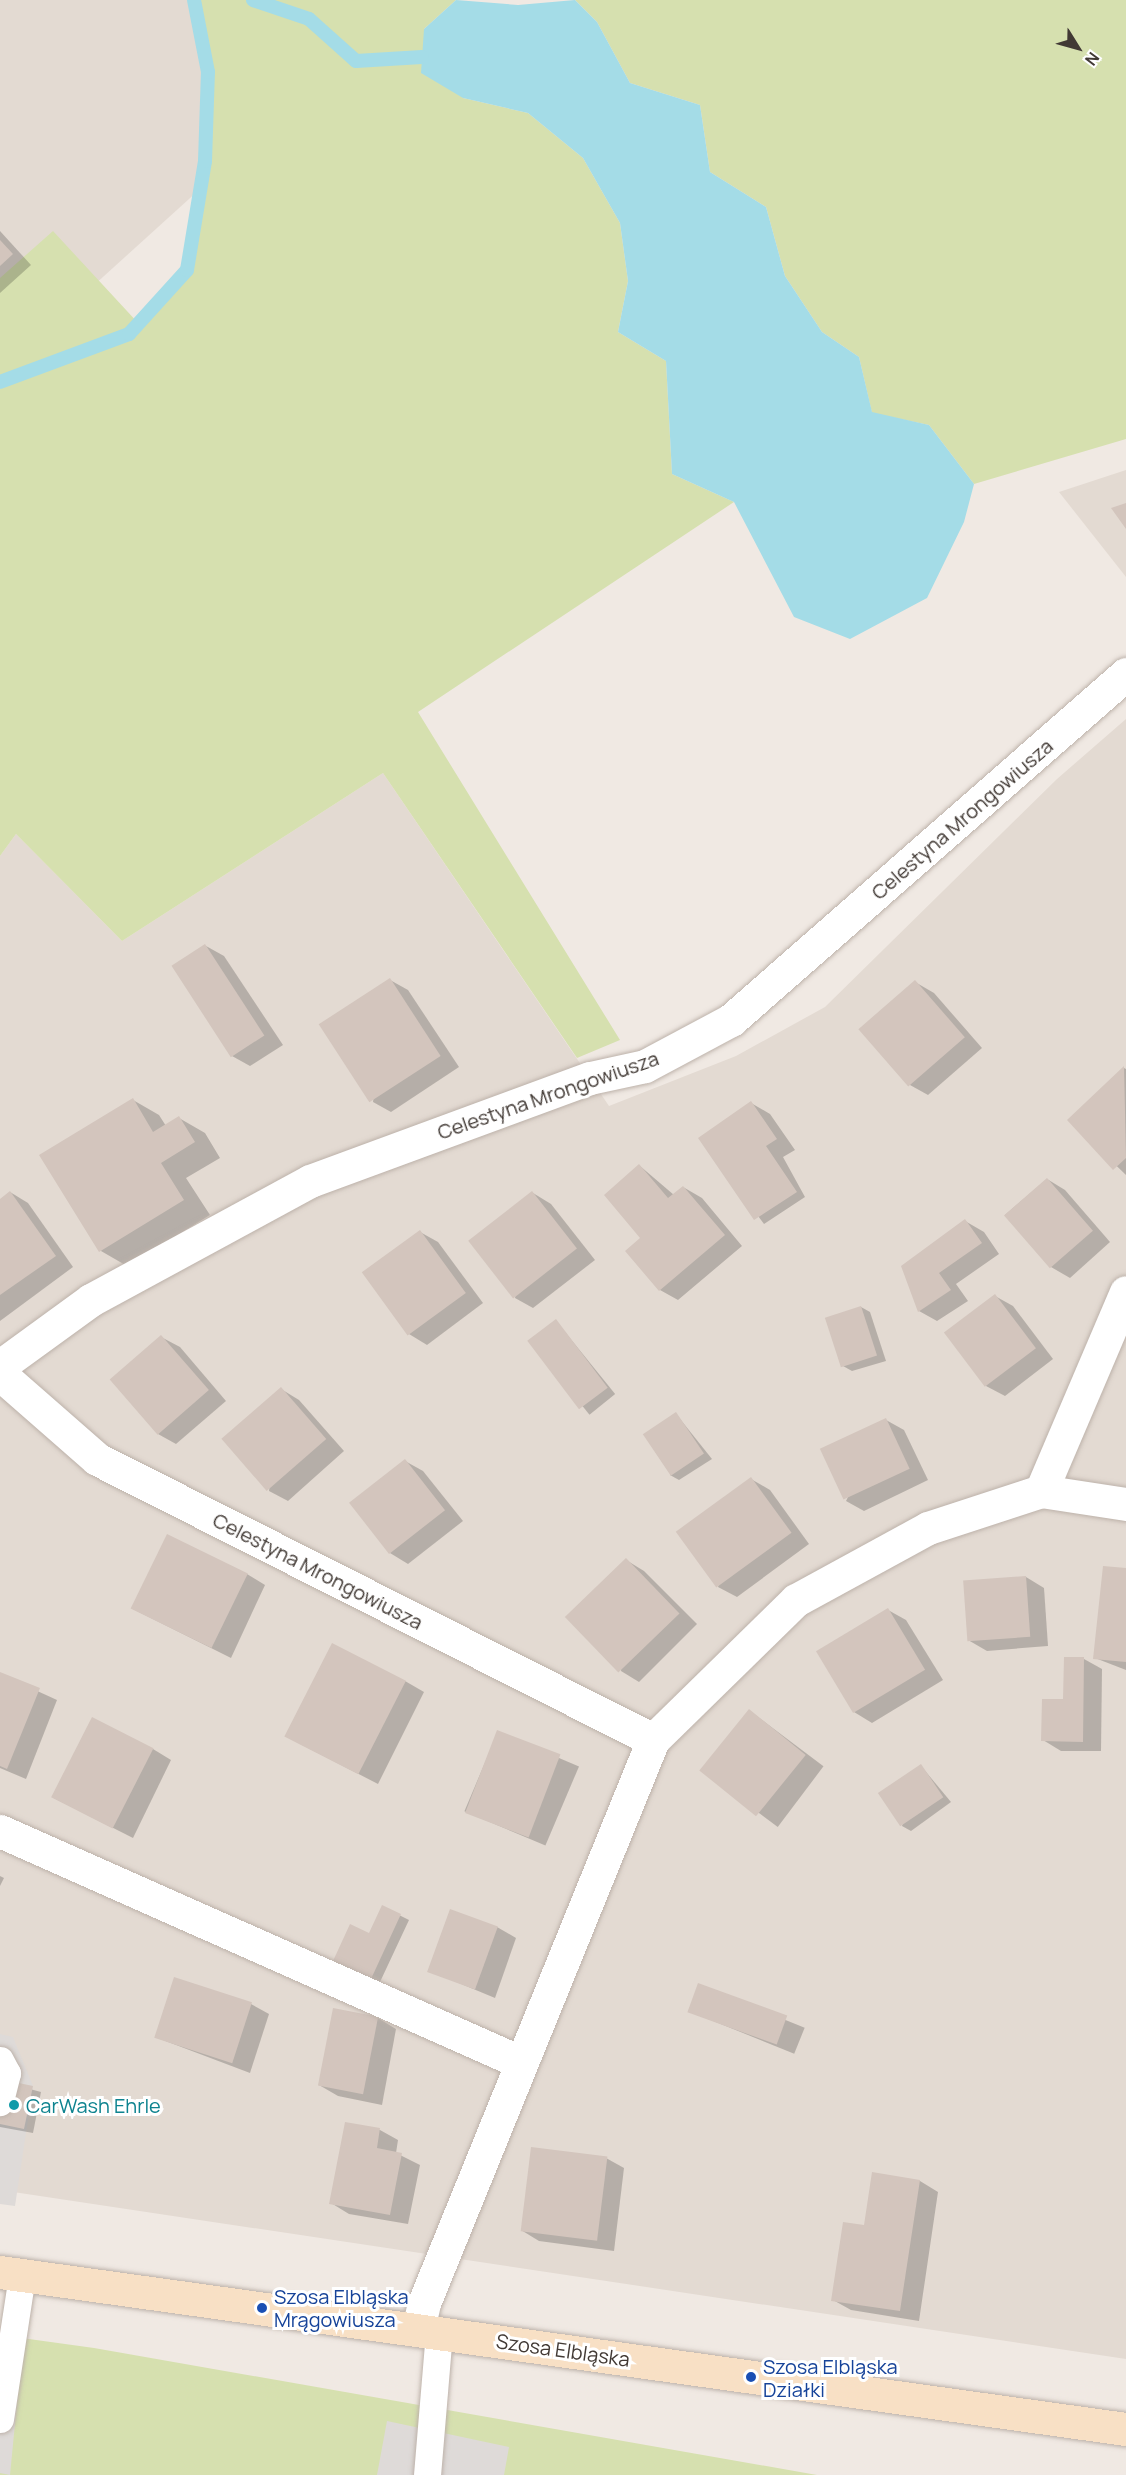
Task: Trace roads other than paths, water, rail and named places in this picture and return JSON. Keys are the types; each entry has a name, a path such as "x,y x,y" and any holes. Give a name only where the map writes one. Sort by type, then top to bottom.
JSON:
{"main road":[{"name":"Szosa Elbląska","path":"11,2273 1126,2429"}],"street":[{"name":"Celestyna Mrongowiusza","path":"0,1366 91,1300 310,1180 590,1078 645,1066 731,1020 1126,674"},
{"path":"1041,1491 1126,1292"},
{"name":"Celestyna Mrongowiusza","path":"0,1374 97,1459 653,1740"},
{"path":"429,2331 424,2303 520,2062 653,1740 796,1600 928,1528 1041,1491 1126,1504"},
{"path":"0,1831 520,2062"}],"lane":[{"path":"0,2060 7,2073 0,2102"},
{"path":"0,2419 11,2273"},
{"path":"427,2475 429,2331"}],"water":[{"path":"456,0 518,5 575,0 597,22 630,83 700,105 710,172 766,207 785,276 822,332 859,357 872,412 929,425 974,484 964,522 927,598 850,639 794,617 734,502 672,474 666,361 618,332 628,281 620,223 583,158 528,113 463,98 421,73 424,29"}],"waterway":[{"path":"0,382 129,334 187,270 205,161 208,72 194,0"},
{"path":"253,0 309,19 356,61 422,57"}],"place":[{"name":"CarWash Ehrle","path":"14,2105"},
{"name":"Szosa Elbląska Mrągowiusza","path":"262,2308"},
{"name":"Szosa Elbląska Działki","path":"751,2377"}]}
